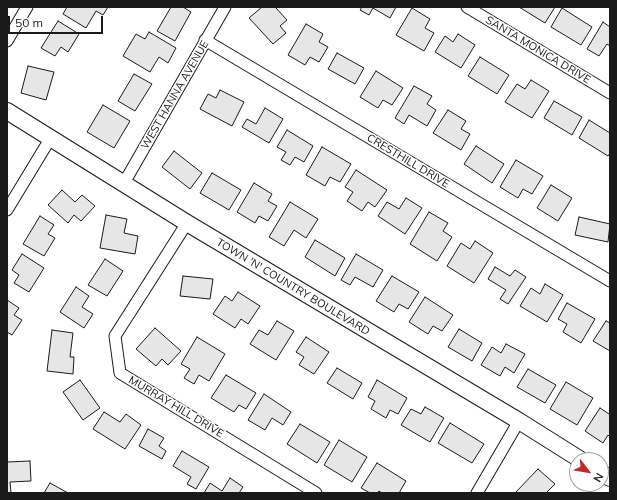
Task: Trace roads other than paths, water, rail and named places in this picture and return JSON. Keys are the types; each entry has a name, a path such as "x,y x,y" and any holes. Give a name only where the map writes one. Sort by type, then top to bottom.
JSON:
{"street":[{"path":"7,41 27,7"},
{"name":"WEST HANNA AVENUE","path":"124,183 225,7"},
{"name":"SANTA MONICA DRIVE","path":"466,7 610,93"},
{"name":"CRESTHILL DRIVE","path":"206,40 608,276"},
{"name":"TOWN 'N' COUNTRY BOULEVARD","path":"7,111 187,223 569,453"},
{"path":"7,210 50,139"},
{"name":"MURRAY HILL DRIVE","path":"187,223 115,336 120,374 316,493"},
{"path":"477,493 518,421"}]}
